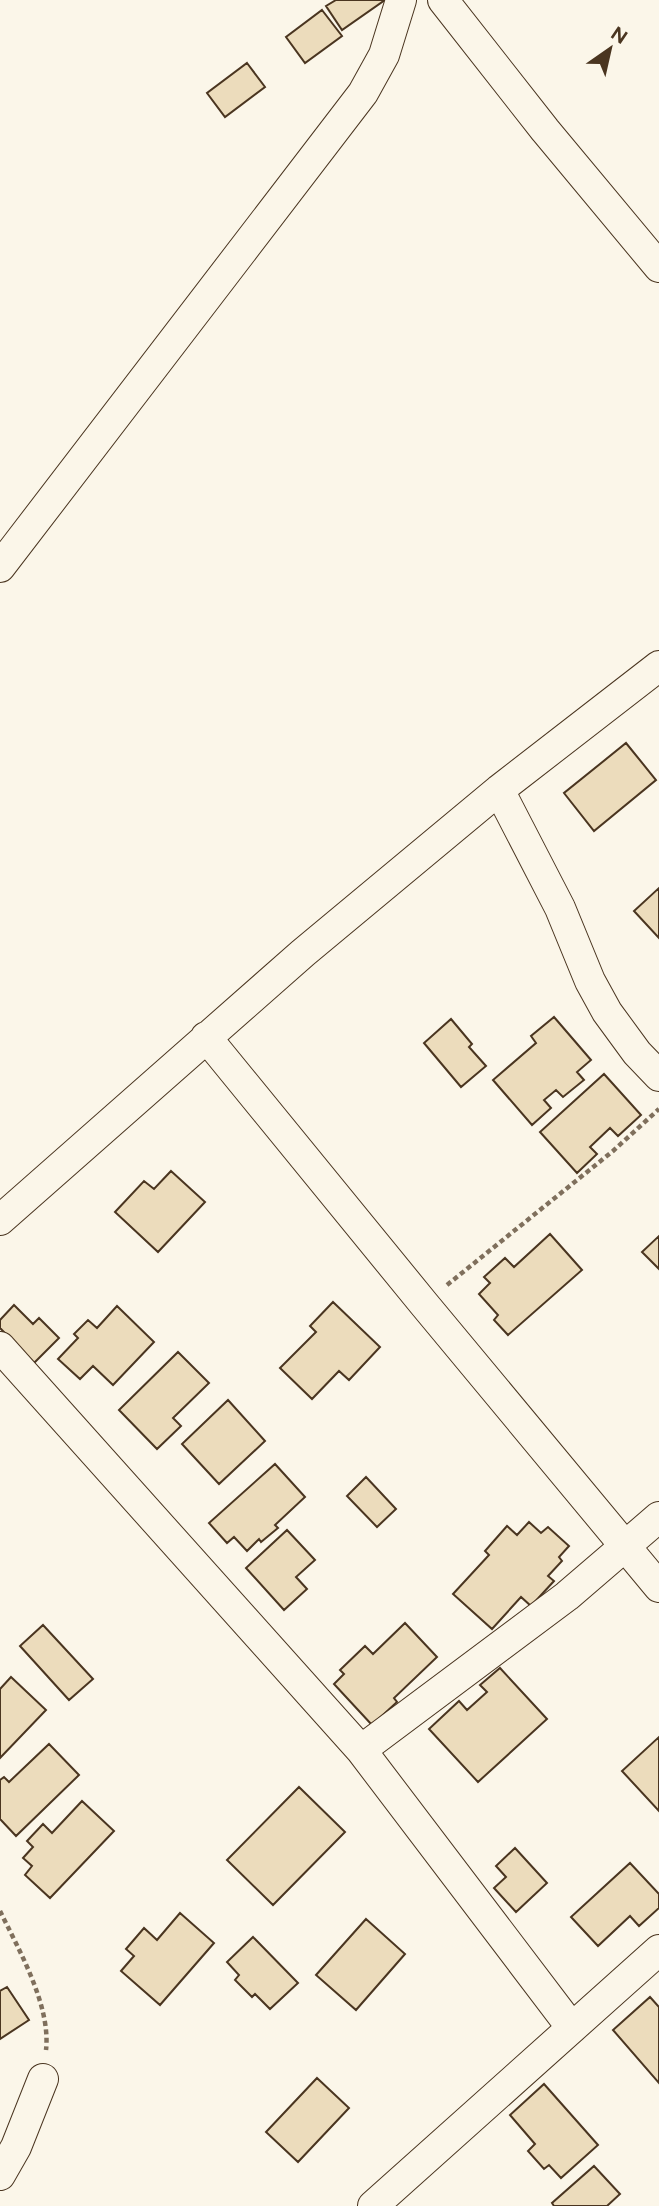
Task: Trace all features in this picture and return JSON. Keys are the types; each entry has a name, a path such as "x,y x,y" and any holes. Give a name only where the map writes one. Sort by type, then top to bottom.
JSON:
{"street":[{"path":"0,567 363,93 384,55 401,0"},
{"path":"443,0 545,130 659,267"},
{"path":"0,1220 303,953 499,790 659,666"},
{"path":"499,790 560,908 596,992 637,1053 659,1076"},
{"path":"206,1037 659,1587"},
{"path":"0,1347 361,1750 572,2028"},
{"path":"361,1750 566,1596 659,1517"},
{"path":"373,2206 659,1950"},
{"path":"0,2175 16,2147 43,2079"}],"path":[{"path":"424,1304 613,1151 659,1109"},
{"path":"0,1911 41,2007 47,2043 43,2079"}],"building":[{"path":"336,0 385,0 342,30 326,6"},
{"path":"322,10 342,36 305,63 286,37"},
{"path":"247,63 265,87 225,117 207,93"},
{"path":"626,743 656,780 594,831 564,793"},
{"path":"659,888 659,938 634,911"},
{"path":"554,1017 591,1060 577,1072 584,1080 563,1097 556,1090 544,1100 551,1108 532,1125 493,1080 536,1043 531,1036"},
{"path":"451,1019 472,1044 469,1047 486,1066 461,1087 424,1043"},
{"path":"604,1074 641,1115 618,1136 610,1128 590,1147 597,1154 577,1173 540,1132"},
{"path":"171,1171 205,1202 158,1252 115,1212 144,1181 154,1189"},
{"path":"550,1234 582,1270 508,1335 494,1320 498,1315 479,1294 490,1283 484,1277 505,1258 514,1267"},
{"path":"659,1236 659,1269 642,1252"},
{"path":"333,1302 380,1347 349,1380 339,1371 312,1399 280,1368 316,1332 310,1326"},
{"path":"14,1305 33,1324 39,1318 59,1338 34,1363 0,1328 0,1320"},
{"path":"117,1306 154,1342 113,1385 93,1366 80,1379 58,1359 78,1338 74,1334 88,1320 97,1328"},
{"path":"178,1352 209,1383 173,1418 181,1426 157,1449 119,1410"},
{"path":"228,1400 265,1441 219,1484 182,1444"},
{"path":"275,1464 305,1497 275,1525 278,1528 261,1542 259,1539 247,1551 234,1537 227,1543 209,1523"},
{"path":"366,1477 396,1509 377,1527 347,1496"},
{"path":"529,1522 541,1533 548,1527 569,1546 559,1557 562,1561 548,1576 554,1581 531,1606 521,1597 492,1629 453,1594 489,1555 485,1551 507,1526 517,1535"},
{"path":"287,1530 315,1560 296,1577 307,1589 284,1610 246,1568"},
{"path":"405,1623 437,1657 394,1698 397,1702 372,1725 334,1684 344,1674 340,1670 365,1646 373,1654"},
{"path":"43,1625 93,1679 69,1700 20,1646"},
{"path":"500,1668 547,1719 478,1782 429,1729 459,1701 467,1710 487,1692 480,1685"},
{"path":"11,1677 46,1710 0,1758 0,1689"},
{"path":"659,1737 659,1811 622,1771"},
{"path":"49,1744 79,1775 16,1836 0,1819 0,1780 4,1777 9,1782"},
{"path":"299,1787 345,1832 273,1905 227,1860"},
{"path":"82,1801 114,1831 50,1898 25,1875 32,1866 23,1858 33,1847 27,1841 43,1824 52,1833"},
{"path":"515,1848 547,1883 516,1912 494,1888 506,1877 496,1866"},
{"path":"630,1863 659,1894 659,1908 639,1926 630,1916 598,1946 571,1917"},
{"path":"180,1913 214,1943 160,2005 121,1971 134,1956 126,1949 144,1928 157,1940"},
{"path":"366,1919 405,1954 356,2010 316,1975"},
{"path":"253,1937 298,1983 270,2009 255,1994 252,1997 235,1980 239,1975 227,1962"},
{"path":"7,1987 29,2020 0,2039 0,1991"},
{"path":"650,1997 659,2007 659,2083 613,2030"},
{"path":"317,2078 349,2108 298,2162 266,2132"},
{"path":"544,2084 598,2145 561,2178 549,2165 544,2169 528,2151 535,2144 510,2115"},
{"path":"594,2166 620,2194 607,2206 554,2206 552,2203"}]}
